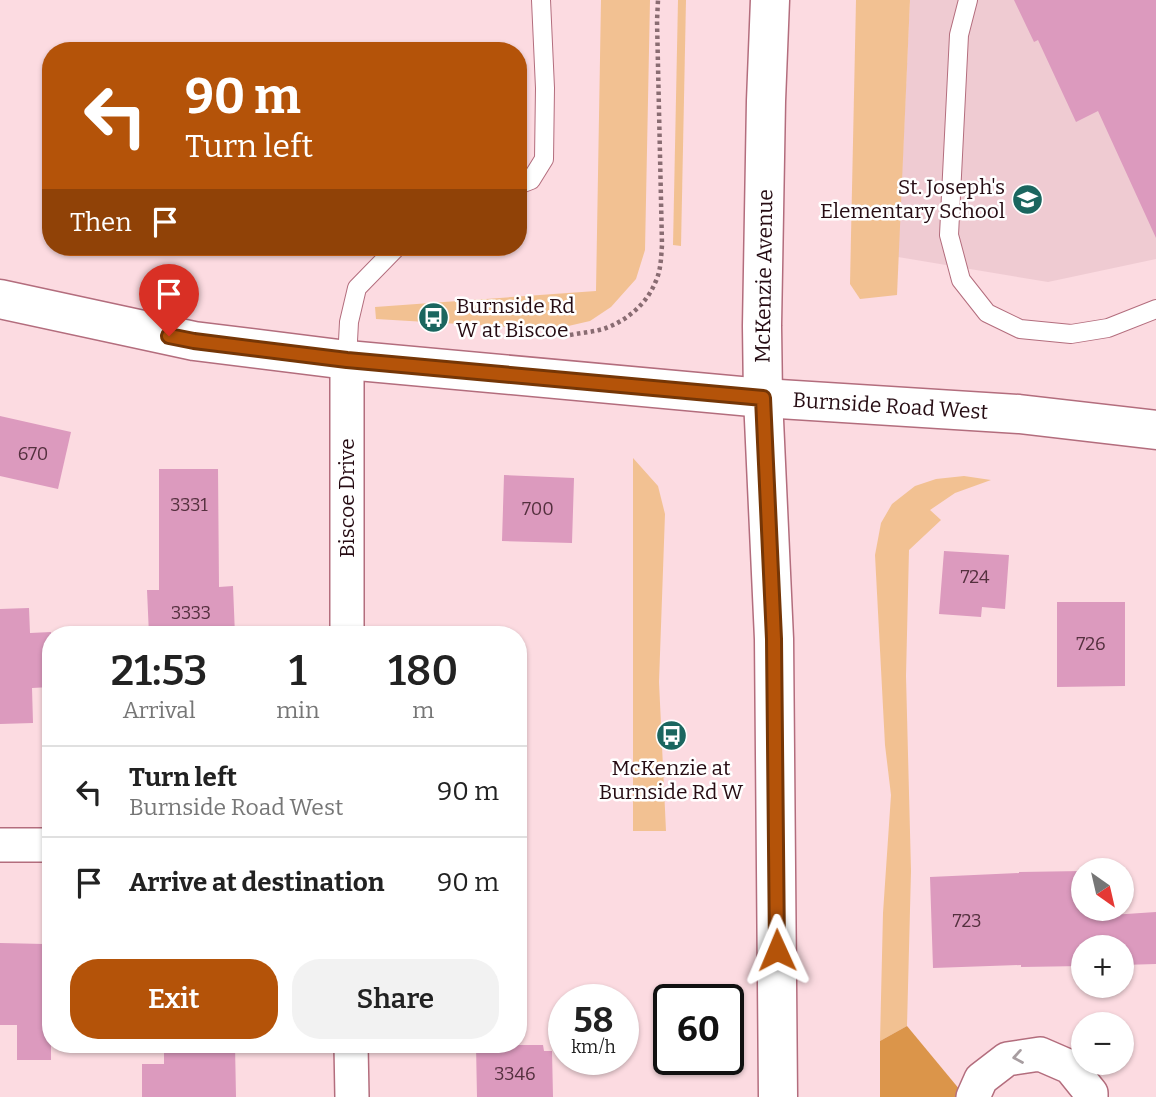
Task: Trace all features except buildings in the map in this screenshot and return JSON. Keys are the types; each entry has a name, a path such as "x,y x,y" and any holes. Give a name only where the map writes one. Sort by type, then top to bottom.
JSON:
{"street":[{"name":"McKenzie Avenue","path":"770,0 762,299 763,398 774,639 778,1097"},
{"name":"Burnside Road West","path":"0,299 194,341 347,360 763,398 1019,414 1156,430"},
{"name":"Biscoe Drive","path":"347,360 347,626"},
{"path":"0,845 42,845"},
{"path":"351,1053 352,1097"},
{"path":"973,1097 981,1079 1007,1059 1040,1054 1070,1067 1091,1093 1091,1097"}],"lane":[{"path":"527,182 531,180 544,159 545,88 541,0"},
{"path":"968,0 959,35 949,235 961,281 987,313 1020,329 1071,334 1108,328 1156,309"},
{"path":"347,360 349,322 357,288 386,256"}],"path":[{"path":"570,335 603,329 626,318 641,305 655,284 660,267 662,245 658,0"}],"shaded area":[{"path":"601,0 650,0 645,250 636,279 611,307 590,321 564,327 526,328 376,319 375,307 596,291"},
{"path":"678,0 686,0 681,246 673,245"},
{"path":"856,0 910,0 897,295 860,299 850,284"},
{"name":"St. Joseph's Elementary School","path":"910,0 1156,0 1156,259 1048,282 898,257"},
{"path":"633,458 658,486 665,514 659,682 666,831 633,831"},
{"path":"964,476 991,480 955,493 930,510 941,520 909,550 906,676 911,871 907,1026 880,1041 883,913 891,795 885,745 875,555 881,523 892,504 915,486 936,479"},
{"path":"907,1026 960,1090 956,1097 880,1097 880,1041"}],"place":[{"name":"St. Joseph's Elementary School","path":"1028,199"},
{"name":"Burnside Rd W at Biscoe","path":"433,318"},
{"name":"McKenzie at Burnside Rd W","path":"671,736"}],"route":[{"path":"169,336 347,360 763,398 774,639 777,950"}]}
